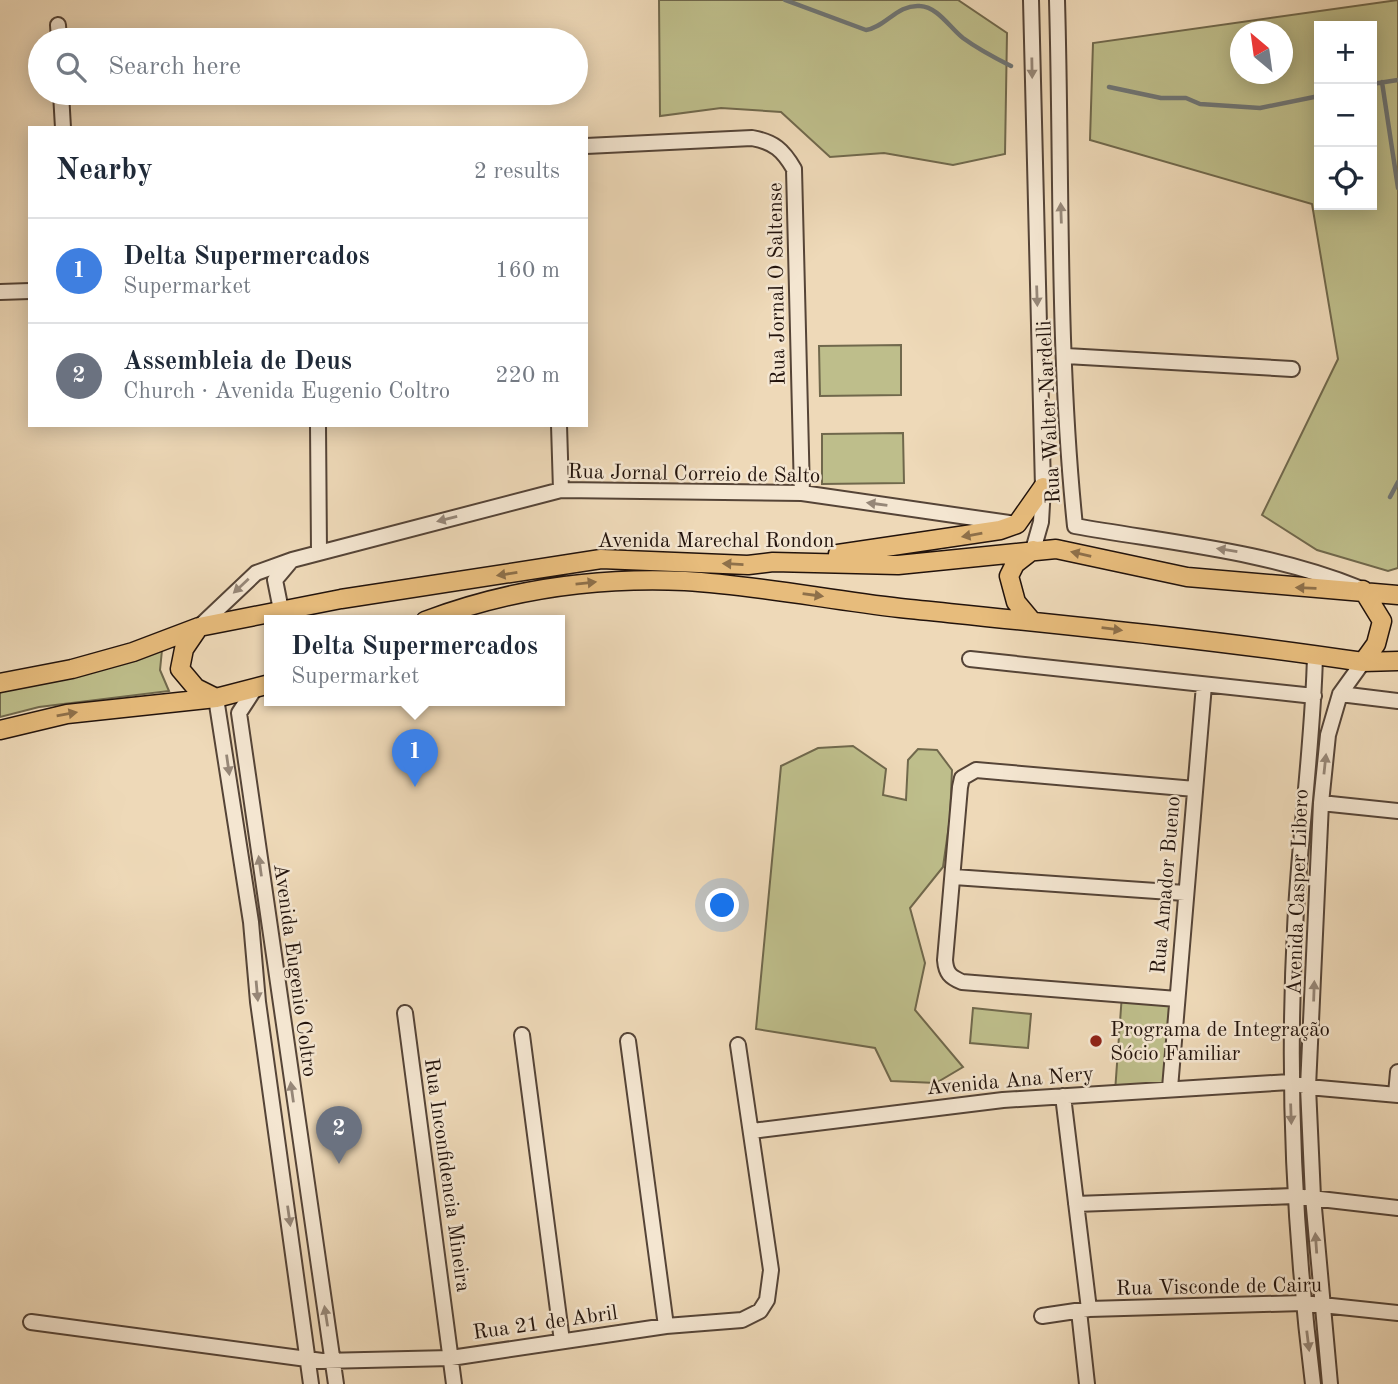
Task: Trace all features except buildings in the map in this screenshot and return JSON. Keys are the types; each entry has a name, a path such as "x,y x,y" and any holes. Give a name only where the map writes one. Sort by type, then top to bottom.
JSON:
{"main road":[{"path":"773,562 952,539 1017,524 1043,486"},
{"path":"1031,620 1016,602 1009,576 1015,564 1033,550"},
{"name":"Avenida Marechal Rondon","path":"288,615 601,559 748,565 773,562 898,565 1033,550 1071,551 1187,577 1398,595"},
{"name":"Avenida Marechal Rondon","path":"446,615 508,597 566,585 613,581 685,582 1031,620 1363,662 1398,661"},
{"path":"1363,590 1382,621 1376,644 1363,662"},
{"path":"249,617 264,625"},
{"name":"Avenida Marechal Rondon","path":"0,683 133,652 199,627 264,617"},
{"path":"199,627 184,649 180,669 196,688 216,698"},
{"path":"0,730 67,714 216,698 262,687"}],"street":[{"name":"Rua Walter Nardelli","path":"1031,0 1043,486 1041,523 1033,550"},
{"name":"Rua Walter Nardelli","path":"1057,0 1070,473 1075,526 1253,554 1319,572 1363,590"},
{"path":"62,105 63,126"},
{"name":"Rua Jornal O Saltense","path":"588,146 752,138 770,141 785,152 794,169 802,493"},
{"path":"0,292 28,291"},
{"path":"1066,356 1293,369"},
{"path":"318,427 319,552"},
{"path":"559,427 561,490"},
{"name":"Rua Jornal Correio de Salto","path":"199,627 256,573 319,552 561,490 802,493 1017,524"},
{"path":"282,615 275,580 292,560"},
{"name":"Avenida Casper Libero","path":"1313,1384 1294,1196 1290,1082 1300,840 1314,696 1315,655"},
{"path":"970,659 1314,696"},
{"name":"Avenida Casper Libero","path":"1329,1384 1312,1197 1308,1087 1321,803 1328,735 1340,694 1363,662"},
{"name":"Rua Amador Bueno","path":"1170,1088 1204,685"},
{"name":"Avenida Eugenio Coltro","path":"262,687 240,713 298,1135 336,1384"},
{"path":"1340,694 1398,701"},
{"name":"Avenida Eugenio Coltro","path":"216,698 251,922 311,1384"},
{"path":"1177,999 962,982 951,978 946,970 945,960 962,778 976,770 1195,789"},
{"path":"1321,803 1398,811"},
{"path":"954,877 1185,893"},
{"path":"251,922 267,917"},
{"name":"Rua Inconfidencia Mineira","path":"405,1013 454,1384"},
{"path":"522,1035 562,1341"},
{"path":"628,1041 666,1325"},
{"path":"738,1045 752,1131"},
{"path":"1397,1094 1398,1072"},
{"name":"Avenida Ana Nery","path":"752,1131 1003,1100 1170,1088 1290,1082 1308,1087 1397,1094"},
{"path":"1063,1096 1076,1204 1087,1384"},
{"name":"Rua 21 de Abril","path":"31,1322 333,1361 452,1357 666,1325 732,1322 760,1311 771,1289 771,1270 752,1131"},
{"path":"278,1138 298,1135"},
{"path":"1076,1204 1294,1196 1398,1208"},
{"name":"Rua Visconde de Cairu","path":"1042,1316 1084,1310 1303,1303 1398,1313"}],"green space":[{"path":"659,0 958,0 1007,33 1005,154 953,165 884,153 830,157 781,112 721,108 660,116"},
{"path":"1398,0 1398,568 1388,571 1317,550 1262,515 1338,359 1312,204 1090,140 1093,43 1230,24 1230,84 1293,84 1293,21 1249,21"},
{"path":"901,345 901,395 820,396 819,346"},
{"path":"903,433 904,483 822,484 822,434"},
{"path":"162,650 160,670 169,691 39,707 0,717 0,690"},
{"path":"853,746 886,769 883,795 906,800 908,760 918,749 937,750 952,770 950,818 943,867 910,908 925,963 915,1010 963,1067 936,1083 891,1081 875,1048 756,1029 781,766 818,748"},
{"path":"1122,994 1177,999 1170,1088 1115,1092"},
{"path":"973,1008 1031,1014 1028,1048 970,1043"}],"waterway":[{"path":"785,0 866,30 880,25 905,8 926,7 938,14 969,42 1011,66"},
{"path":"1377,83 1398,80"},
{"path":"1382,82 1398,188"},
{"path":"1109,87 1161,98 1186,98 1200,104 1260,108 1314,97"},
{"path":"1390,497 1398,482"}],"place":[{"name":"Delta Supermercados","path":"415,787"},
{"name":"Programa de Integração Sócio Familiar","path":"1096,1041"},
{"name":"Assembleia de Deus","path":"339,1164"}]}
